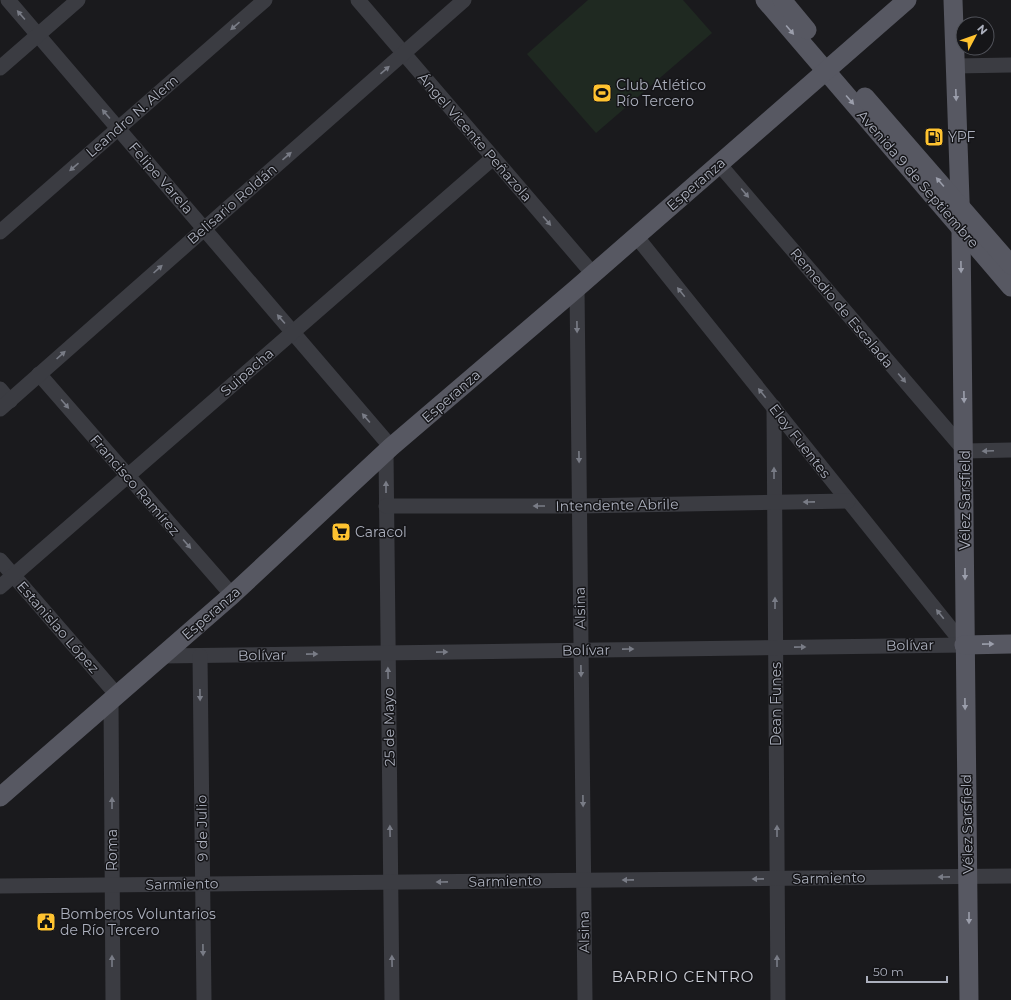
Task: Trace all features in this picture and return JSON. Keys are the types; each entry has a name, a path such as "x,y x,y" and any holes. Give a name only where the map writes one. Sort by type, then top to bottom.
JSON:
{"main road":[{"path":"765,0 829,66"},
{"path":"782,0 829,66"},
{"name":"Esperanza","path":"0,797 232,594 388,450 577,288 829,66 907,0"},
{"name":"Vélez Sarsfield","path":"953,0 961,228 965,451 964,645 969,1000"},
{"name":"Avenida 9 de Septiembre","path":"829,66 960,206 1009,261"},
{"name":"Avenida 9 de Septiembre","path":"829,66 1011,287"},
{"path":"987,259 1009,261"},
{"name":"Bolívar","path":"964,645 1011,644"}],"street":[{"name":"Felipe Varela","path":"8,0 293,332 388,450"},
{"path":"0,68 78,0"},
{"name":"Leandro N. Alem","path":"0,232 265,0"},
{"name":"Ángel Vicente Peñazola","path":"358,0 593,274"},
{"name":"Belisario Roldán","path":"3,400 39,374 464,0"},
{"path":"955,66 1011,65"},
{"name":"Suipacha","path":"0,587 494,158"},
{"name":"Remedio de Escalada","path":"719,164 965,451"},
{"name":"Eloy Fuentes","path":"636,236 964,645"},
{"name":"Alsina","path":"577,288 585,1000"},
{"name":"Francisco Ramírez","path":"39,374 232,594"},
{"name":"Dean Funes","path":"774,407 778,1000"},
{"name":"25 de Mayo","path":"388,450 386,506 392,1000"},
{"path":"965,451 1011,450"},
{"name":"Intendente Abrile","path":"386,506 579,506 848,501"},
{"name":"Estanislao López","path":"0,560 114,698"},
{"name":"Bolívar","path":"161,656 964,645"},
{"name":"9 de Julio","path":"200,656 204,1000"},
{"name":"Roma","path":"113,1000 112,885 114,698"},
{"name":"Sarmiento","path":"0,886 1011,876"}],"shaded area":[{"name":"Club Atlético Río Tercero","path":"588,0 683,0 712,33 596,133 527,54"}],"place":[{"name":"Club Atlético Río Tercero","path":"602,93"},
{"name":"YPF","path":"934,137"},
{"name":"Caracol","path":"341,532"},
{"name":"Bomberos Voluntarios de Río Tercero","path":"46,922"}],"district":[{"name":"BARRIO CENTRO","path":"683,976"}]}
